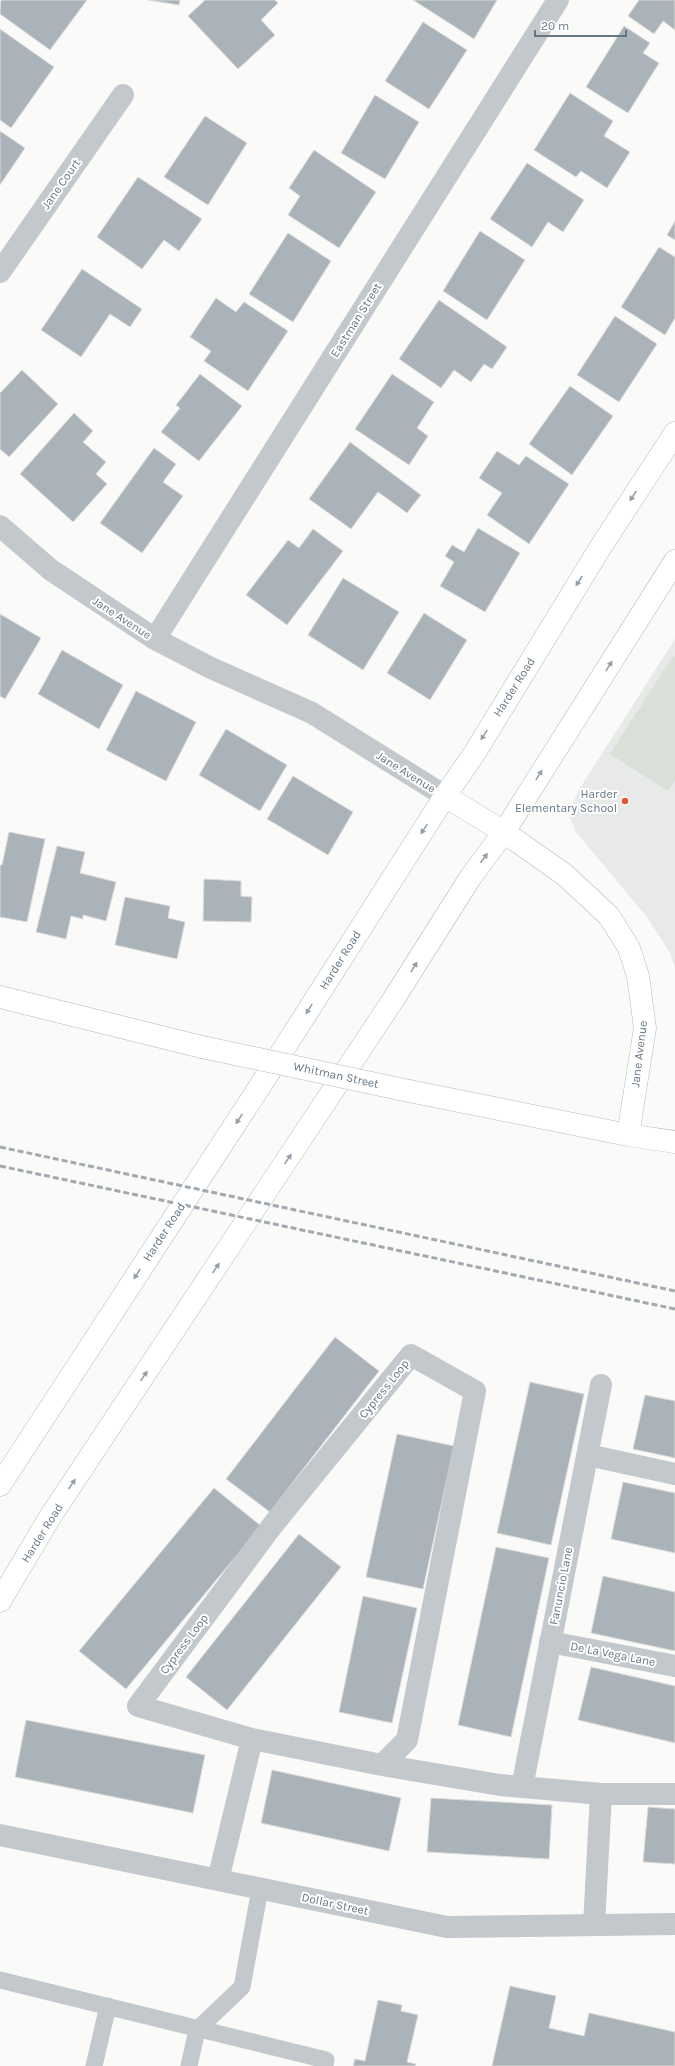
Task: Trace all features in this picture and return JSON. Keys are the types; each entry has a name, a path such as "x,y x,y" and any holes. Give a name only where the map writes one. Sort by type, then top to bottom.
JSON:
{"main road":[{"name":"Harder Road","path":"0,1485 262,1083 445,796 474,754 600,548 675,433"},
{"name":"Harder Road","path":"0,1601 50,1518 393,1000 470,878 504,832 675,562"},
{"name":"Jane Avenue","path":"445,796 504,832 565,875 609,916 629,948 638,976 643,1002 645,1028 628,1135"},
{"name":"Whitman Street","path":"0,997 202,1046 409,1091 628,1135 675,1142"}],"street":[{"name":"Eastman Street","path":"155,639 558,0"},
{"name":"Jane Court","path":"0,272 123,95"},
{"name":"Jane Avenue","path":"0,526 51,570 155,639 209,667 312,714 445,796"},
{"name":"Cypress Loop","path":"411,1355 475,1391 407,1740 382,1765 252,1738 138,1706 272,1526 411,1355"},
{"name":"Fanuncio Lane","path":"522,1787 602,1385"},
{"path":"588,1455 675,1474"},
{"name":"De La Vega Lane","path":"550,1642 675,1666"},
{"path":"218,1880 252,1738"},
{"path":"382,1765 500,1785 601,1794 675,1794"},
{"path":"594,1925 601,1794"},
{"name":"Dollar Street","path":"0,1835 447,1927 675,1924"}],"lane":[{"path":"189,2066 197,2030 242,1987 260,1889"},
{"path":"0,1980 108,2006 197,2030 326,2060 325,2066"},
{"path":"94,2066 108,2006"}],"shaded area":[{"name":"Harder Elementary School","path":"675,639 675,967 670,953 647,917 576,832 568,813 580,788"},
{"path":"673,656 675,657 675,780 668,791 610,754"}],"building":[{"path":"1,0 87,0 50,50 0,14"},
{"path":"148,0 180,0 179,5"},
{"path":"205,0 275,0 278,3 261,20 275,35 238,69 188,16"},
{"path":"413,0 497,0 474,39"},
{"path":"639,0 675,0 675,30 663,21 654,34 628,16"},
{"path":"423,22 467,50 429,109 385,81"},
{"path":"624,26 650,43 643,53 659,63 628,113 586,87"},
{"path":"0,29 54,67 11,128 0,120"},
{"path":"570,93 613,121 604,136 630,152 607,188 581,171 576,177 534,150"},
{"path":"375,95 419,122 385,179 341,153"},
{"path":"205,116 247,143 208,205 164,177"},
{"path":"0,131 25,148 0,185"},
{"path":"314,150 376,192 339,248 288,215 300,196 289,188"},
{"path":"527,163 584,200 563,232 548,222 532,247 490,219"},
{"path":"138,177 202,219 179,251 164,240 142,269 97,237"},
{"path":"675,221 675,240 667,235"},
{"path":"480,231 525,260 487,320 443,291"},
{"path":"288,233 331,261 293,322 249,294"},
{"path":"659,247 675,257 675,318 665,335 621,307"},
{"path":"82,269 142,309 130,327 110,314 81,357 41,330"},
{"path":"216,298 236,312 244,302 288,331 248,391 204,361 211,351 190,337"},
{"path":"439,300 507,347 492,369 484,364 471,382 454,370 441,388 399,359"},
{"path":"615,316 657,344 619,402 577,375"},
{"path":"22,370 58,404 9,457 0,449 0,393"},
{"path":"200,374 242,406 199,461 161,432 180,408 176,405"},
{"path":"392,374 434,402 417,428 428,436 409,465 355,429"},
{"path":"570,386 613,416 572,475 529,444"},
{"path":"74,413 93,431 83,442 106,462 96,474 107,484 73,522 20,474"},
{"path":"350,442 421,495 407,513 378,492 351,529 309,499"},
{"path":"154,448 176,464 163,482 183,496 142,553 100,523"},
{"path":"497,451 519,465 526,456 569,484 529,544 487,515 502,493 479,478"},
{"path":"478,528 520,553 485,612 440,586 454,562 445,556 452,545 464,552"},
{"path":"313,529 343,551 287,625 246,595 288,540 299,548"},
{"path":"343,578 399,612 363,670 308,635"},
{"path":"424,613 467,640 430,700 387,673"},
{"path":"0,614 41,638 5,699 0,696"},
{"path":"62,650 123,685 99,729 38,694"},
{"path":"136,691 196,722 166,781 106,750"},
{"path":"226,729 287,765 260,811 199,775"},
{"path":"293,776 353,812 328,855 267,819"},
{"path":"9,832 45,839 27,922 0,917 0,865 2,865"},
{"path":"57,846 85,852 80,873 116,882 106,921 83,915 83,919 71,916 66,939 36,932"},
{"path":"204,879 241,881 241,896 252,897 251,922 203,921"},
{"path":"125,897 170,906 168,918 185,922 177,959 115,945"},
{"path":"335,1337 379,1371 270,1512 226,1479"},
{"path":"530,1382 584,1394 551,1545 497,1533"},
{"path":"645,1395 675,1401 675,1458 633,1449"},
{"path":"397,1434 454,1446 423,1589 366,1577"},
{"path":"623,1482 675,1493 675,1553 611,1539"},
{"path":"214,1488 261,1526 126,1689 79,1651"},
{"path":"299,1534 341,1567 227,1710 186,1677"},
{"path":"496,1547 549,1558 511,1737 458,1725"},
{"path":"603,1576 675,1592 675,1651 591,1633"},
{"path":"363,1596 417,1608 392,1723 339,1712"},
{"path":"591,1667 675,1686 675,1743 578,1720"},
{"path":"26,1720 205,1755 193,1813 15,1777"},
{"path":"272,1770 401,1798 389,1851 261,1823"},
{"path":"431,1798 552,1805 549,1859 427,1852"},
{"path":"648,1807 675,1809 675,1864 643,1862"},
{"path":"510,1986 556,1996 549,2028 584,2036 589,2013 675,2032 675,2066 492,2066"},
{"path":"378,2000 402,2005 401,2011 418,2015 407,2062 416,2064 415,2066 353,2066 355,2059 365,2061"}],"railway":[{"path":"0,1147 675,1291"},
{"path":"0,1166 675,1309"}],"place":[{"name":"Harder Elementary School","path":"625,801"}]}
